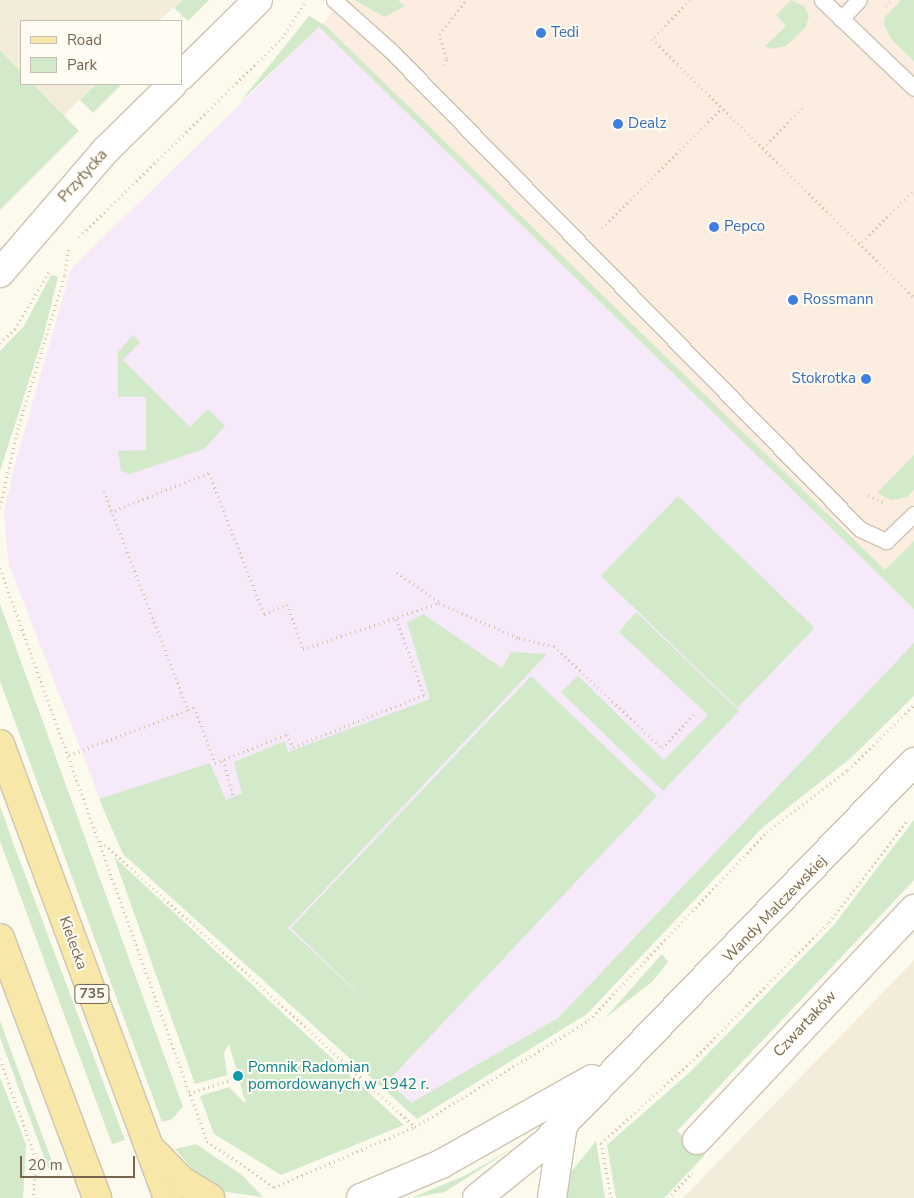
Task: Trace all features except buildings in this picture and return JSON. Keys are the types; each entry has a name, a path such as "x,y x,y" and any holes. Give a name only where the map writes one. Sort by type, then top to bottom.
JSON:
{"main road":[{"path":"182,75 258,0"},
{"name":"Przytycka","path":"0,273 105,151 172,85"},
{"name":"Kielecka","path":"0,744 168,1198"},
{"name":"Wandy Malczewskiej","path":"477,1198 514,1171 563,1124 914,762"},
{"name":"Czwartaków","path":"697,1140 914,909"},
{"path":"2,948 97,1198"},
{"name":"Wandy Malczewskiej","path":"361,1198 441,1164 634,1052"},
{"path":"552,1198 563,1124"},
{"path":"148,1144 182,1181 210,1198"}],"lane":[{"path":"334,0 390,50 860,529 886,541 914,514"},
{"path":"822,0 914,88"},
{"path":"841,19 859,0"}],"path":[{"path":"75,240 282,38 306,0"},
{"path":"690,0 652,39 862,242 914,297"},
{"path":"763,148 803,107"},
{"path":"598,232 722,108"},
{"path":"862,242 914,190"},
{"path":"61,256 71,245"},
{"path":"0,507 19,425 65,275 67,249"},
{"path":"0,343 15,329 54,263"},
{"path":"110,512 209,474 264,614 287,604 304,649 439,603"},
{"path":"104,491 110,512 188,710"},
{"path":"0,568 100,840 207,1141 274,1187 415,1127 589,1020 767,832 848,770 914,705"},
{"path":"397,572 439,603 519,638 554,646 662,748 696,712"},
{"path":"69,755 194,707 215,763 287,734 293,747 424,694 396,618"},
{"path":"223,760 233,796"},
{"path":"611,1198 601,1143 702,1051 829,922 911,816"},
{"path":"100,840 415,1127"},
{"path":"0,1059 36,1159 33,1198"},
{"path":"189,1093 230,1080"}],"shaded area":[{"path":"0,0 181,0 160,20 20,20 20,71 0,50"},
{"path":"343,0 914,0 914,609 319,27"},
{"path":"319,27 914,609 914,644 558,1018 411,1104 113,832 9,565 6,536 4,512 15,464 71,269"},
{"path":"34,85 95,85 64,115"},
{"path":"914,960 914,1198 683,1198 896,979"}],"green space":[{"path":"182,0 209,0 188,21 174,8"},
{"path":"354,0 398,0 405,6 385,17"},
{"path":"791,0 804,6 809,16 806,27 786,46 770,49 765,46 786,26 776,15"},
{"path":"901,0 914,0 914,61 892,40 884,25 885,17"},
{"path":"309,16 326,26 885,570 914,541 914,609 319,27 240,102"},
{"path":"0,50 20,71 20,85 34,85 79,131 0,210"},
{"path":"95,85 121,85 93,113 80,100"},
{"path":"51,275 58,277 44,334 0,471 0,351 24,326"},
{"path":"133,335 140,342 123,360 190,427 208,409 225,426 204,449 130,474 121,471 118,451 146,450 146,397 118,397 118,352"},
{"path":"914,455 914,490 907,497 892,500 877,493"},
{"path":"678,496 815,628 738,708 601,576"},
{"path":"0,604 183,1107 172,1119 162,1122 0,681"},
{"path":"636,612 739,711 663,791 561,692 578,676 664,760 708,715 619,632"},
{"path":"423,614 502,668 511,652 547,654 288,928 381,1015 291,928 531,676 657,796 388,1081 411,1103 558,1018 914,643 914,696 852,757 762,828 587,1014 417,1119 123,854 99,799 210,763 226,800 242,793 234,762 285,741 288,752 430,699 407,622"},
{"path":"0,806 125,1140 112,1144 0,841"},
{"path":"914,820 914,880 677,1131 705,1155 664,1198 616,1198 607,1145 690,1072 833,926"},
{"path":"114,857 404,1125 281,1175 214,1134 200,1096 229,1087 246,1104 229,1044 224,1053 227,1075 195,1084"},
{"path":"662,954 668,962 652,982 605,1018"},
{"path":"0,1021 54,1167 48,1168 0,1037"},
{"path":"0,1077 26,1145 23,1198 0,1198"},
{"path":"596,1141 605,1198 564,1198 568,1176"},
{"path":"196,1144 242,1175 263,1197 227,1192 204,1182 175,1149"},
{"path":"513,1148 445,1192 411,1198 464,1176"}],"place":[{"name":"Tedi","path":"541,33"},
{"name":"Dealz","path":"618,124"},
{"name":"Pepco","path":"714,227"},
{"name":"Rossmann","path":"793,300"},
{"name":"Stokrotka","path":"866,379"},
{"name":"Pomnik Radomian pomordowanych w 1942 r.","path":"238,1076"}]}
